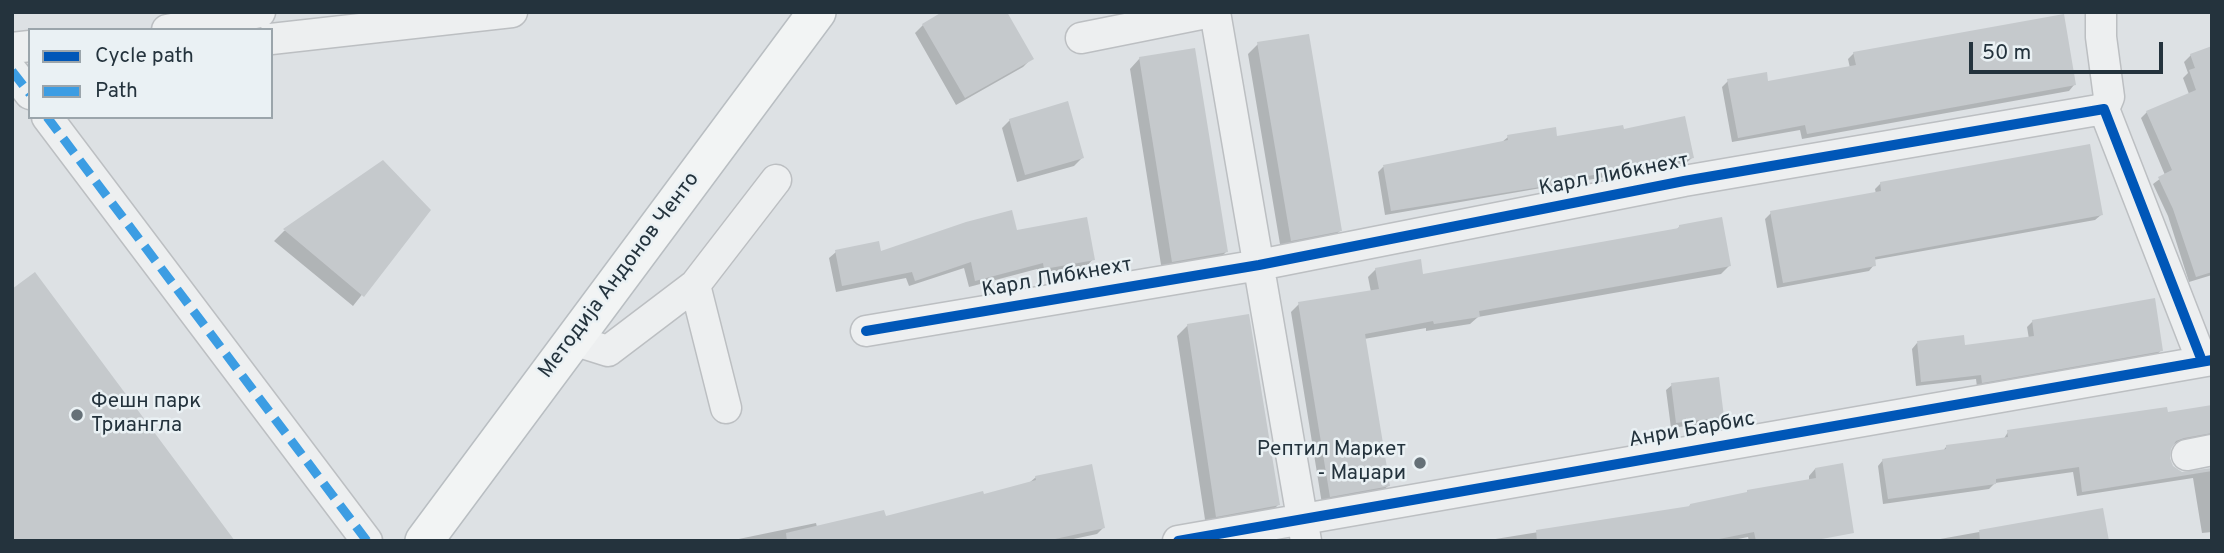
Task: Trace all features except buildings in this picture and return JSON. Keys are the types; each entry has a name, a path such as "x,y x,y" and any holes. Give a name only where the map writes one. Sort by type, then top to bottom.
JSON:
{"main road":[{"name":"Методија Андонов Ченто","path":"424,541 817,12"}],"street":[{"path":"177,28 260,12"},
{"path":"273,39 512,12"},
{"path":"1081,38 1213,12 1305,530"},
{"path":"2101,12 2101,37 2109,97 2104,109 2207,360"},
{"path":"12,71 28,91"},
{"name":"Карл Либкнехт","path":"866,331 1259,265 1684,181 2104,109"},
{"path":"49,119 367,541"},
{"path":"573,340 608,351 695,285 776,180"},
{"path":"695,285 726,408"},
{"name":"Анри Барбис","path":"1178,541 1305,530 2207,360"}],"marked path":[{"path":"12,71 28,91"},
{"path":"49,119 367,541"}],"cycle path":[{"path":"866,331 1259,265 1684,181 2104,109 2202,361"},
{"path":"1178,541 2212,360"}],"place":[{"name":"Фешн парк Триангла","path":"77,415"},
{"name":"Рептил Маркет - Маџари","path":"1420,463"}]}
